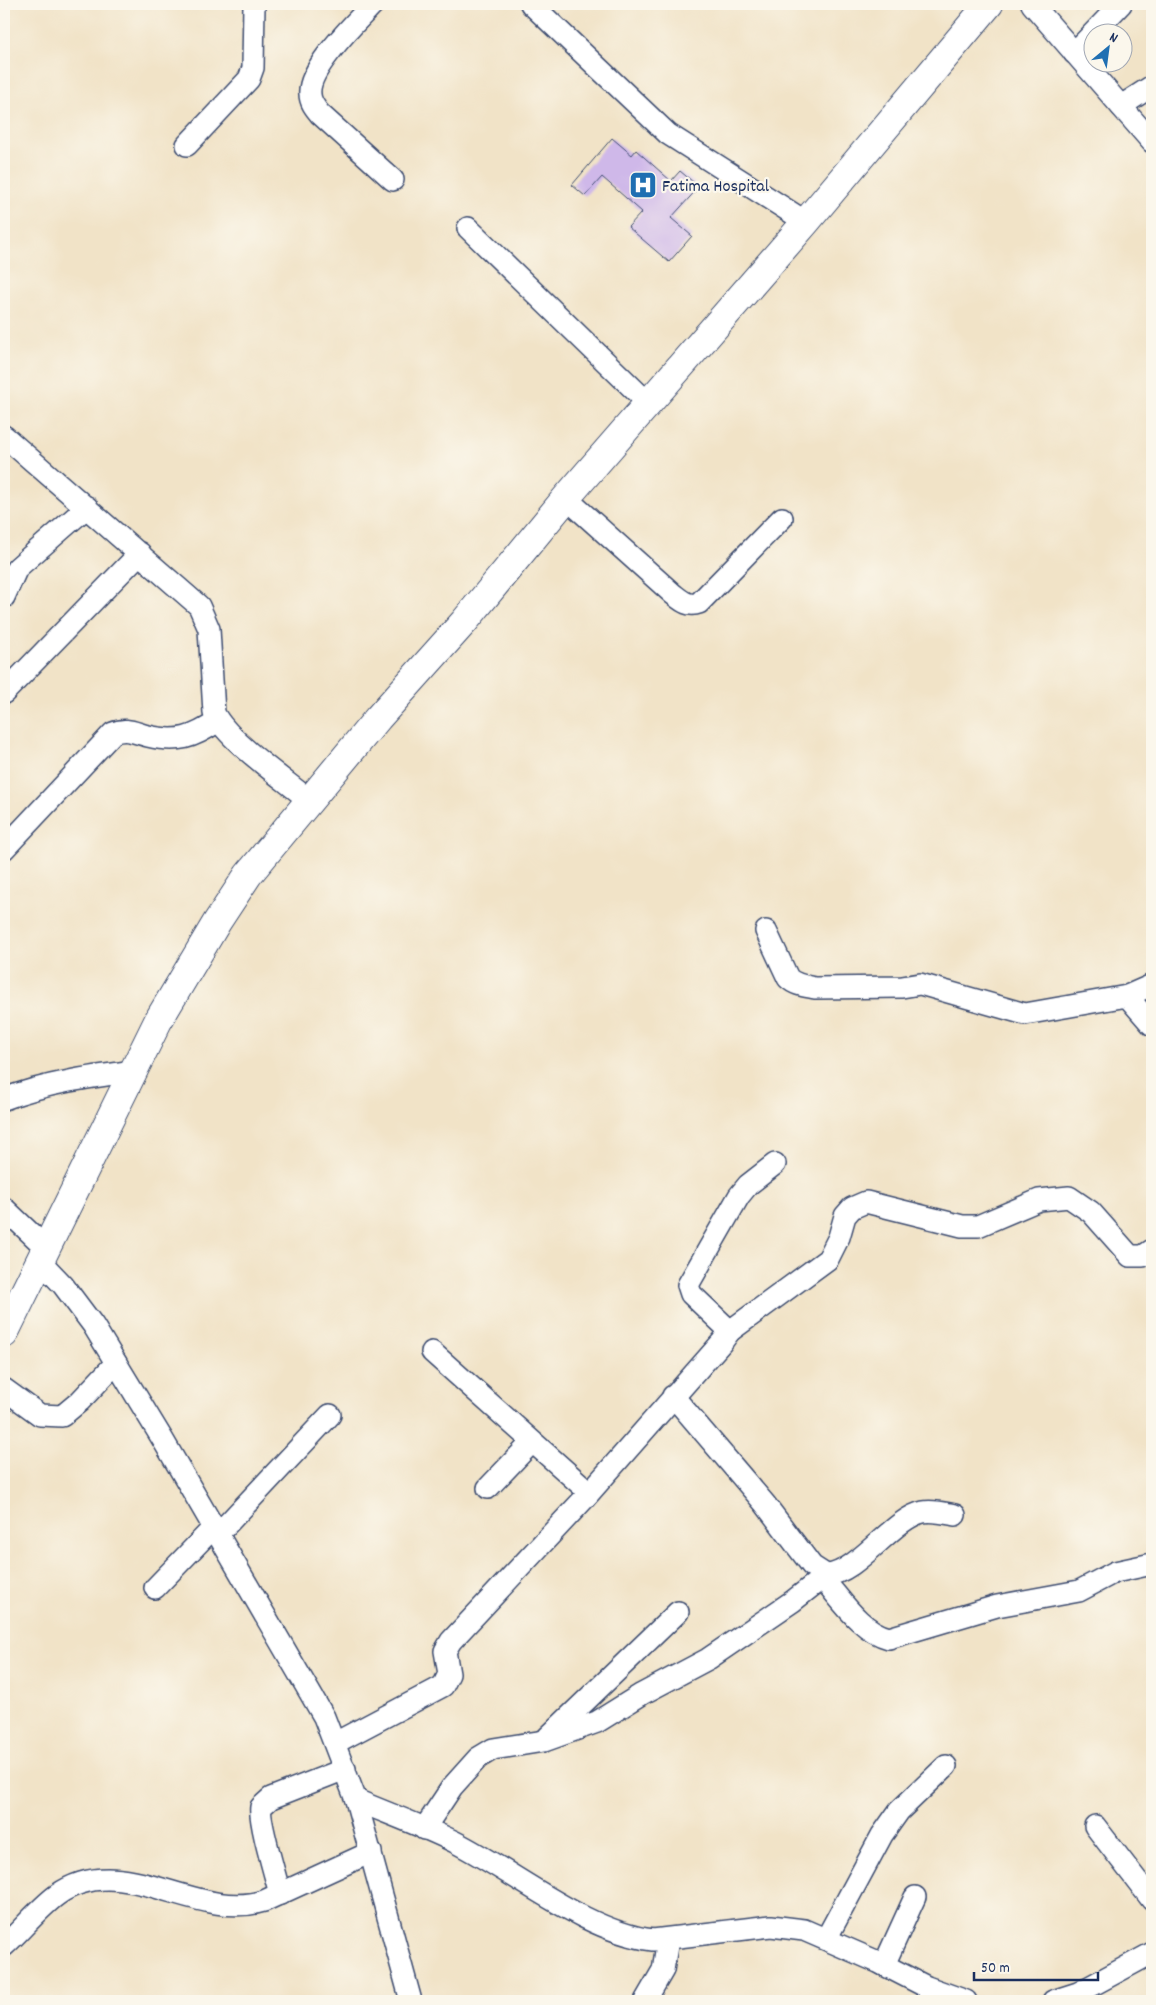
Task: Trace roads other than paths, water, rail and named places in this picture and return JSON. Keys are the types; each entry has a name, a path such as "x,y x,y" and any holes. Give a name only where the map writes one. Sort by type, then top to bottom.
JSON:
{"main road":[{"path":"4,1334 42,1253 158,1022 217,922 248,875 378,718 464,622 566,498 806,222 989,4"}],"street":[{"path":"187,145 249,79 253,68 254,4"},
{"path":"373,4 319,66 310,83 309,93 311,102 320,114 392,180"},
{"path":"531,4 668,134 806,222"},
{"path":"1032,4 1152,142"},
{"path":"1074,53 1121,4"},
{"path":"1121,106 1152,86"},
{"path":"468,228 649,404"},
{"path":"4,436 199,606 206,617 209,629 214,713 218,721 230,735 310,801"},
{"path":"566,498 673,594 686,604 693,606 699,603 782,518"},
{"path":"4,597 17,568 86,507"},
{"path":"4,693 140,553"},
{"path":"4,849 113,733 127,730 149,736 184,738 197,735 218,721"},
{"path":"766,931 788,978 795,983 814,988 902,987 920,984 1024,1014 1127,996 1152,985"},
{"path":"1127,996 1152,1025"},
{"path":"4,1099 24,1091 71,1081 134,1072"},
{"path":"730,1331 690,1294 688,1285 738,1196 748,1185 775,1164"},
{"path":"334,1743 443,1686 449,1674 445,1650 451,1642 589,1492 730,1331 828,1259 839,1237 846,1216 852,1208 866,1202 962,1226 978,1226 1040,1200 1069,1197 1091,1212 1130,1256 1143,1256 1152,1250"},
{"path":"4,1208 42,1253 116,1363 324,1717 356,1800 412,2001"},
{"path":"432,1352 589,1492"},
{"path":"4,1389 40,1415 62,1416 80,1401 116,1363"},
{"path":"673,1396 765,1504 812,1566 824,1576 863,1624 879,1635 889,1638 997,1606 1080,1591 1115,1572 1152,1564"},
{"path":"155,1588 216,1531 330,1415"},
{"path":"488,1488 532,1442"},
{"path":"424,1829 452,1786 478,1758 492,1749 505,1745 544,1741 597,1722 642,1694 708,1659 793,1601 824,1576 841,1570 914,1515 930,1511 954,1514"},
{"path":"544,1741 678,1612"},
{"path":"826,1939 882,1836 900,1811 946,1766"},
{"path":"280,1894 266,1832 260,1819 261,1807 271,1798 344,1769"},
{"path":"356,1800 455,1842 613,1931 634,1938 668,1939 771,1926 804,1930 884,1965 929,1995 966,2001"},
{"path":"1095,1826 1152,1900"},
{"path":"4,1946 56,1895 83,1882 102,1878 132,1881 222,1905 247,1906 280,1894 371,1852"},
{"path":"884,1965 915,1897"},
{"path":"645,2001 663,1970 668,1939"},
{"path":"1053,2001 1078,1993 1152,1953"}],"place":[{"name":"Fatima Hospital","path":"643,185"}]}
